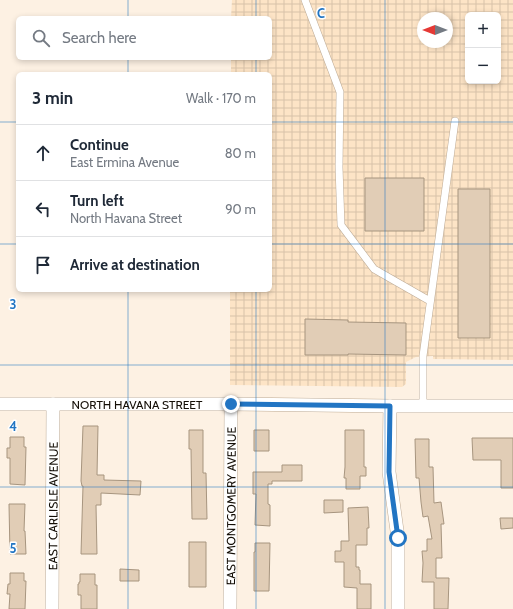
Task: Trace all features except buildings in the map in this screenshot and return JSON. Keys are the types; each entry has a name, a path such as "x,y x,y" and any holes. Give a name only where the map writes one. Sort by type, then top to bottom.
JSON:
{"street":[{"name":"NORTH HAVANA STREET","path":"0,404 513,406"},
{"name":"EAST CARLISLE AVENUE","path":"52,609 53,404"},
{"name":"EAST MONTGOMERY AVENUE","path":"230,609 231,404"},
{"path":"390,406 389,472 398,538 398,609"}],"lane":[{"path":"305,0 340,92 339,167 341,225 374,269 430,301"},
{"path":"423,406 423,356 455,121"}],"shaded area":[{"path":"232,0 513,0 513,360 433,359 433,356 416,357 406,362 406,384 402,387 230,385 230,292 272,292 272,72 231,72 231,60 272,60 272,16 231,16"}],"route":[{"path":"231,404 390,406 389,472 398,538"}]}
